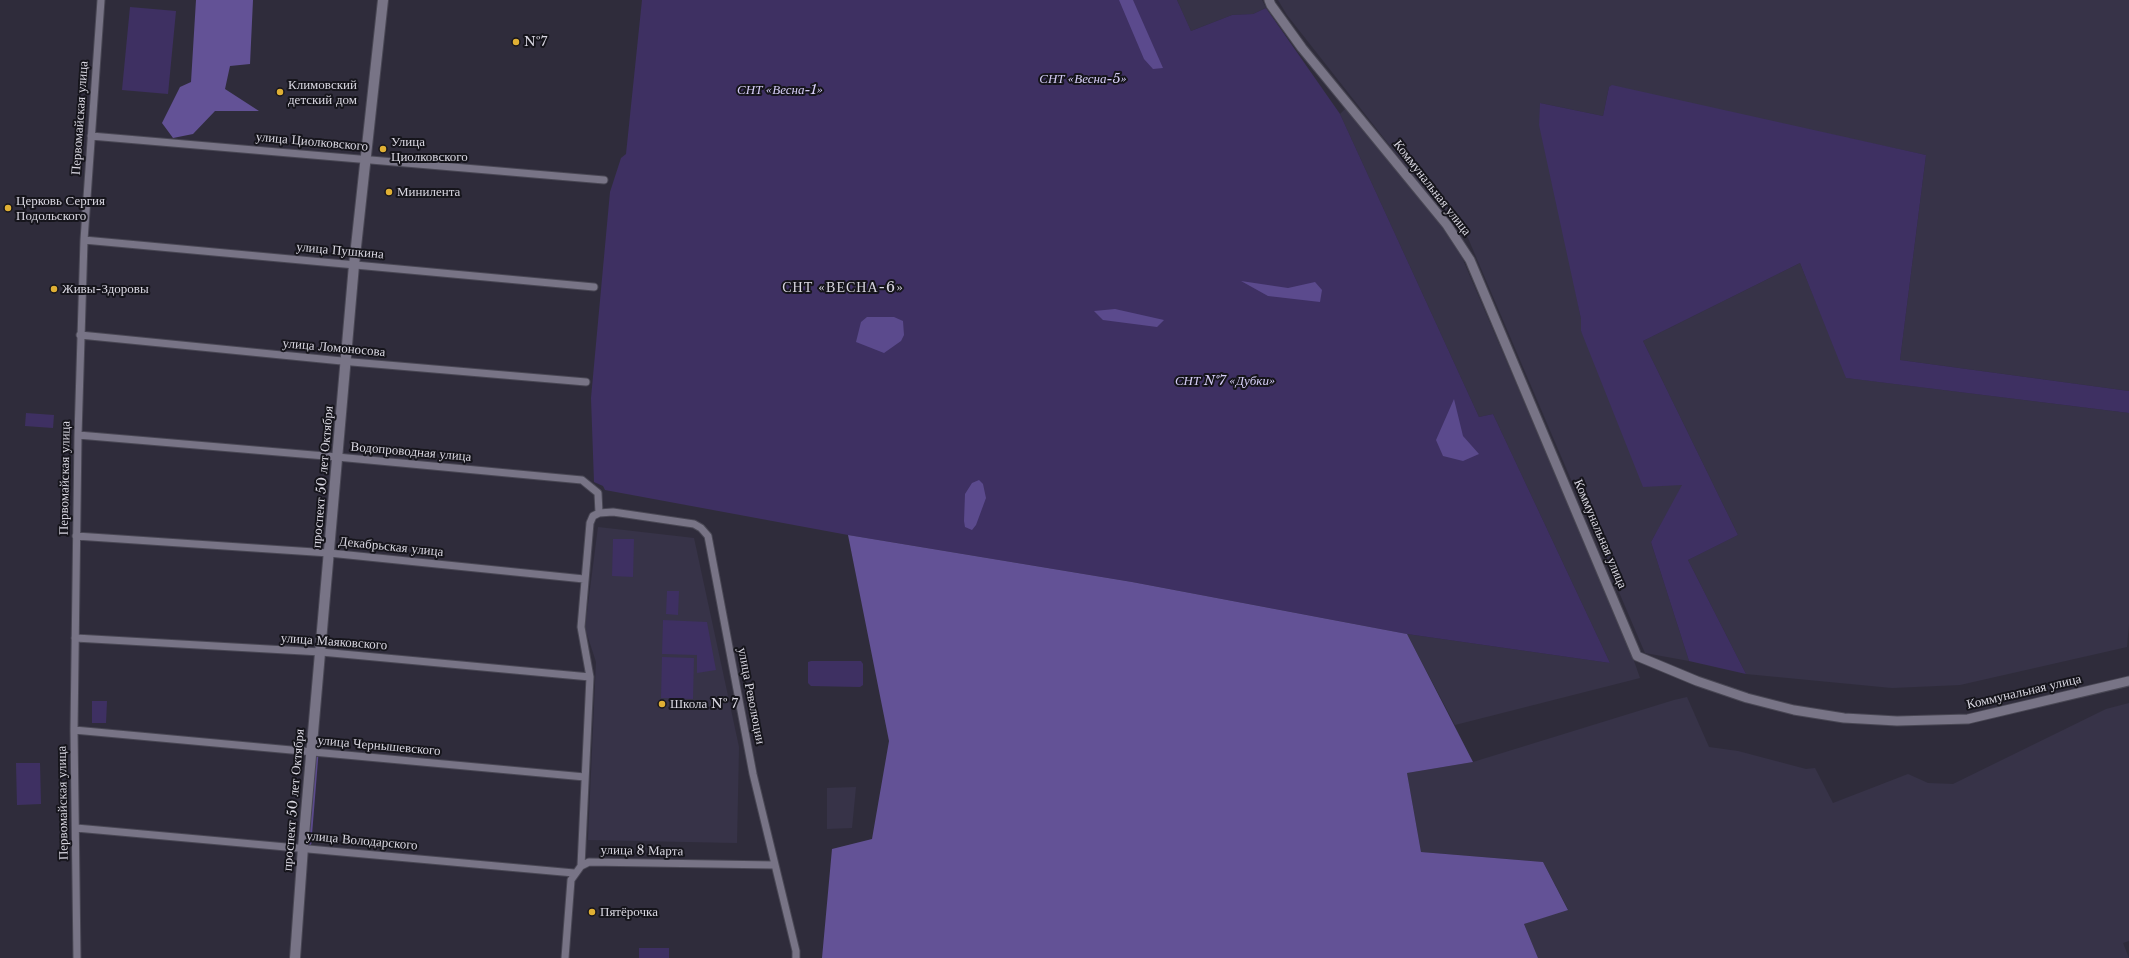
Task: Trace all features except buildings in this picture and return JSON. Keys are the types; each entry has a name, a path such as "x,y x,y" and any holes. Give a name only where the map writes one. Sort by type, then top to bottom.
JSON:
{"main road":[{"name":"проспект 50 лет Октября","path":"295,958 303,847 354,265 383,0"}],"street":[{"name":"Первомайская улица","path":"77,958 74,730 80,335 84,240 101,0"},
{"name":"Коммунальная улица","path":"1269,0 1302,48 1447,225 1470,260 1637,656 1697,681 1747,698 1794,710 1844,718 1897,721 1968,718 2129,681"},
{"name":"улица Циолковского","path":"91,136 366,158 540,176 604,180"},
{"name":"улица Пушкина","path":"84,240 594,286"},
{"name":"улица Ломоносова","path":"80,335 346,362 586,382"},
{"name":"Водопроводная улица","path":"78,435 338,457 582,480 598,493 599,513"},
{"name":"улица Революции","path":"599,513 613,512 694,524 701,528 708,536 753,774 796,952 796,958"},
{"path":"565,958 571,880 574,873 581,866 586,777 590,677 581,628 584,579 590,523 593,516 599,513"},
{"name":"Декабрьская улица","path":"76,536 329,553 584,579"},
{"name":"улица Маяковского","path":"75,638 321,652 590,677"},
{"name":"улица Чернышевского","path":"74,730 586,777"},
{"name":"улица Володарского","path":"76,828 303,847 574,873"},
{"name":"улица 8 Марта","path":"581,866 589,862 774,865"}],"shaded area":[{"path":"196,0 253,0 250,64 230,66 225,89 259,111 215,111 193,134 173,138 162,123 180,87 191,82"},
{"path":"1119,0 1133,0 1163,68 1153,69 1144,59"},
{"path":"1177,0 1262,0 1266,8 1253,14 1232,15 1191,31"},
{"path":"1278,0 2129,0 2129,391 1900,360 1926,155 1609,87 1603,116 1540,103 1581,319 1581,331 1683,485 1651,542 1689,661 1645,653 1468,238 1435,203 1287,15"},
{"path":"1348,106 1454,239 1628,644 1640,678 1455,725 1407,634 1610,663 1493,414 1479,417 1340,114"},
{"path":"1800,263 1847,378 2129,413 2129,624 2127,647 1960,685 1892,688 1746,674 1688,560 1738,535 1643,341"},
{"path":"1241,281 1288,288 1315,282 1322,290 1320,302 1268,296"},
{"path":"1115,309 1164,320 1157,327 1103,320 1094,311"},
{"path":"867,317 894,317 903,321 904,335 901,341 884,353 856,342 861,322"},
{"path":"1454,399 1463,436 1479,454 1463,461 1443,456 1436,440"},
{"path":"979,480 983,484 986,498 976,525 972,530 965,527 965,494 972,483"},
{"name":"Школа № 7","path":"598,527 694,538 739,747 737,843 588,840 596,662 585,628"},
{"path":"848,535 1132,582 1407,634 1473,762 1407,773 1421,852 1543,862 1568,910 1524,924 1538,958 822,958 832,849 872,839 889,741"},
{"path":"1687,697 1709,747 1738,751 1806,769 1815,768 1833,803 1908,774 1928,783 1953,784 2106,709 2129,703 2129,941 2123,943 2129,958 1538,958 1524,924 1568,909 1543,862 1421,852 1407,773 1473,762"},
{"path":"856,787 852,828 827,829 827,788"}],"green space":[{"path":"642,0 1177,0 1191,31 1232,15 1253,14 1266,8 1340,114 1479,417 1493,414 1610,663 1407,634 1132,582 848,535 605,490 603,486 594,482 591,398 610,192 621,158 626,154"},
{"path":"130,7 176,11 168,94 122,90"},
{"path":"1612,85 1926,155 1900,360 2129,391 2129,413 1846,378 1800,263 1643,341 1738,535 1688,560 1746,674 1689,661 1651,542 1682,485 1643,487 1581,331 1581,319 1539,125 1540,103 1603,116 1609,87"},
{"path":"26,413 54,415 53,428 25,426"},
{"path":"613,539 634,539 633,577 612,576"},
{"path":"667,591 679,591 678,615 666,614"},
{"path":"663,620 707,622 716,670 697,673 697,655 662,654"},
{"path":"662,657 694,658 693,699 661,698"},
{"path":"861,661 863,664 863,685 860,687 811,686 808,683 808,662"},
{"path":"92,701 107,701 106,723 92,723"},
{"path":"16,763 40,763 41,804 17,805"},
{"path":"639,948 669,948 669,958 639,958"}],"waterway":[{"path":"310,844 317,757"}],"place":[{"name":"№7","path":"516,42"},
{"name":"Климовский детский дом","path":"280,92"},
{"name":"Улица Циолковского","path":"383,149"},
{"name":"Минилента","path":"389,192"},
{"name":"Церковь Сергия Подольского","path":"8,208"},
{"name":"Живы-Здоровы","path":"54,289"},
{"name":"Школа № 7","path":"662,704"},
{"name":"Пятёрочка","path":"592,912"}],"district":[{"name":"СНТ «ВЕСНА-6»","path":"843,288"}],"park label":[{"name":"СНТ «Весна-5»","path":"1083,79"},
{"name":"СНТ «Весна-1»","path":"780,90"},
{"name":"СНТ №7 «Дубки»","path":"1225,381"}]}
